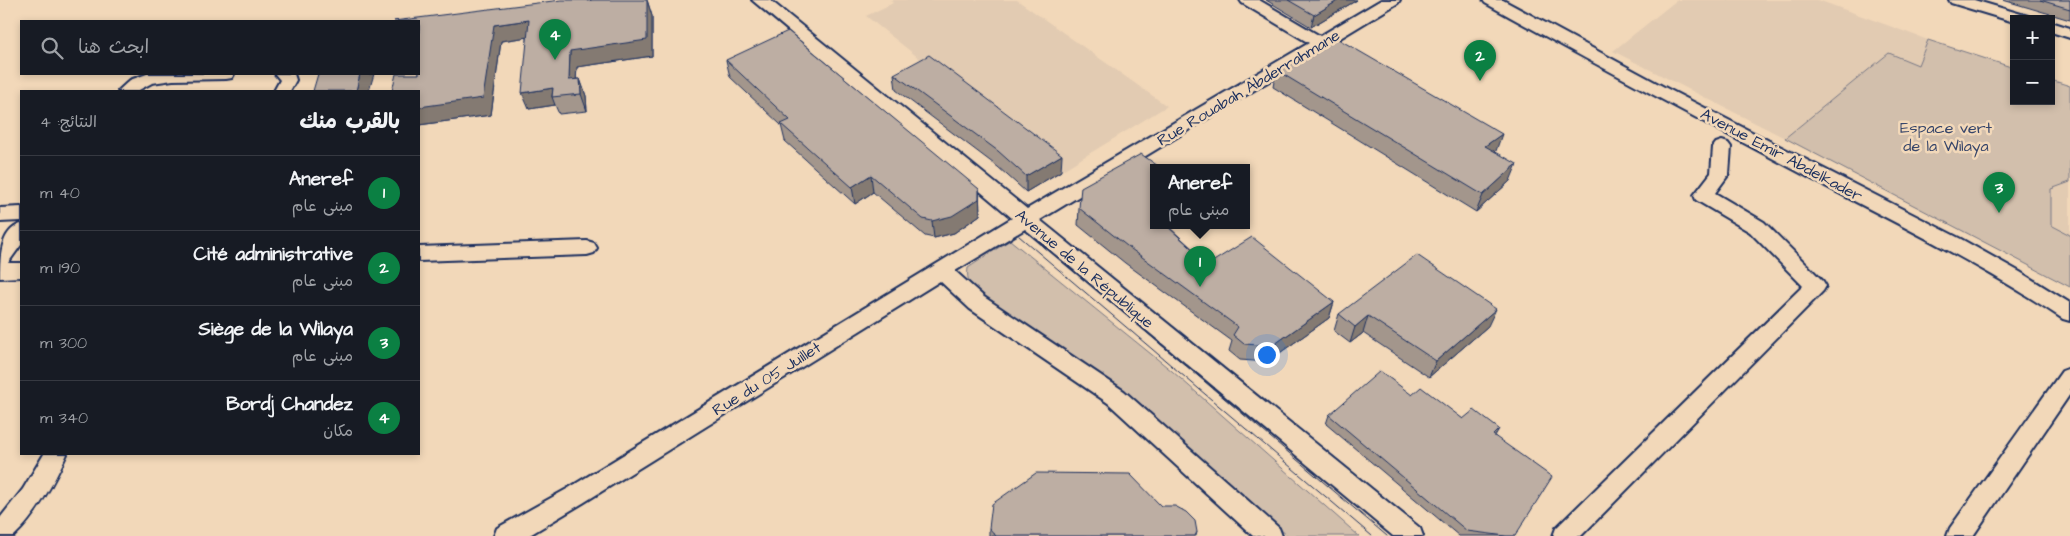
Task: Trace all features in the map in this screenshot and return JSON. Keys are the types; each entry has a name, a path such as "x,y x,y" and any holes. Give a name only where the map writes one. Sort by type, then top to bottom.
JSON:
{"street":[{"name":"Avenue de la République","path":"760,0 1411,536"},
{"path":"1248,0 1321,43"},
{"name":"Rue Rouabah Abderrahmane","path":"1027,220 1392,0"},
{"name":"Avenue Emir Abdelkader","path":"1491,0 1773,151 1956,246 2039,292 2070,313"},
{"path":"1957,0 2010,15"},
{"path":"2055,28 2070,33"},
{"path":"128,90 136,83 154,77 202,75"},
{"path":"283,90 288,80 284,75"},
{"path":"1566,536 1816,286 1758,227 1703,195 1720,174 1722,147"},
{"path":"0,215 20,214"},
{"name":"Rue du 05 Juillet","path":"506,536 941,270 1027,220"},
{"path":"0,259 20,232"},
{"path":"420,254 587,248"},
{"path":"0,271 20,270"},
{"path":"941,270 977,302 1116,397 1270,536"},
{"path":"1959,536 2070,377"},
{"path":"0,533 12,524 20,513 55,455"}],"shaded area":[{"path":"890,0 1017,0 1167,106 1061,171 866,16 893,3"},
{"path":"1677,0 1818,0 1928,40 2010,67 2010,105 2055,105 2055,81 2070,86 2070,287 1785,138 1613,51"}],"green space":[{"name":"Espace vert de la Wilaya","path":"1928,40 2010,67 2010,105 2055,105 2055,81 2070,86 2070,182 2051,189 2051,225 2070,235 2070,287 1785,138 1889,53 1918,65"},
{"path":"1010,240 1172,371 1359,536 1288,536 1121,391 980,296 970,284 968,268"}],"building":[{"path":"561,0 647,0 647,40 570,51 569,80 580,79 581,94 552,97 553,88 522,93 529,20 494,25 483,98 420,107 420,90 392,90 396,75 420,75 420,20 402,20"},
{"path":"1288,0 1339,0 1314,15"},
{"path":"2040,0 2070,0 2070,9"},
{"path":"788,31 979,189 979,199 952,216 932,221 923,219 871,175 852,187 781,124 790,120 726,60"},
{"path":"1333,36 1502,134 1485,146 1517,164 1483,195 1276,70"},
{"path":"929,55 1062,155 1026,176 998,151 894,74"},
{"path":"318,75 360,75 356,90 313,90"},
{"path":"1141,154 1155,164 1150,164 1150,229 1170,229 1209,264 1252,237 1334,302 1272,346 1244,344 1233,335 1238,327 1127,246 1079,208 1081,187"},
{"path":"1417,255 1496,309 1436,361 1368,316 1355,327 1339,314"},
{"path":"1380,371 1412,395 1421,387 1463,419 1474,410 1499,429 1493,435 1552,477 1515,536 1467,531 1329,415"},
{"path":"1036,473 1130,474 1161,506 1175,506 1186,512 1195,521 1197,532 1195,536 996,536 989,528 992,504"}],"tram line":[{"path":"1028,232 1387,536"},
{"path":"1019,236 1372,536"}],"place":[{"name":"Bordj Chandez","path":"555,60"},
{"name":"Cité administrative","path":"1480,81"},
{"name":"Siège de la Wilaya","path":"1999,213"},
{"name":"Aneref","path":"1200,287"}]}
